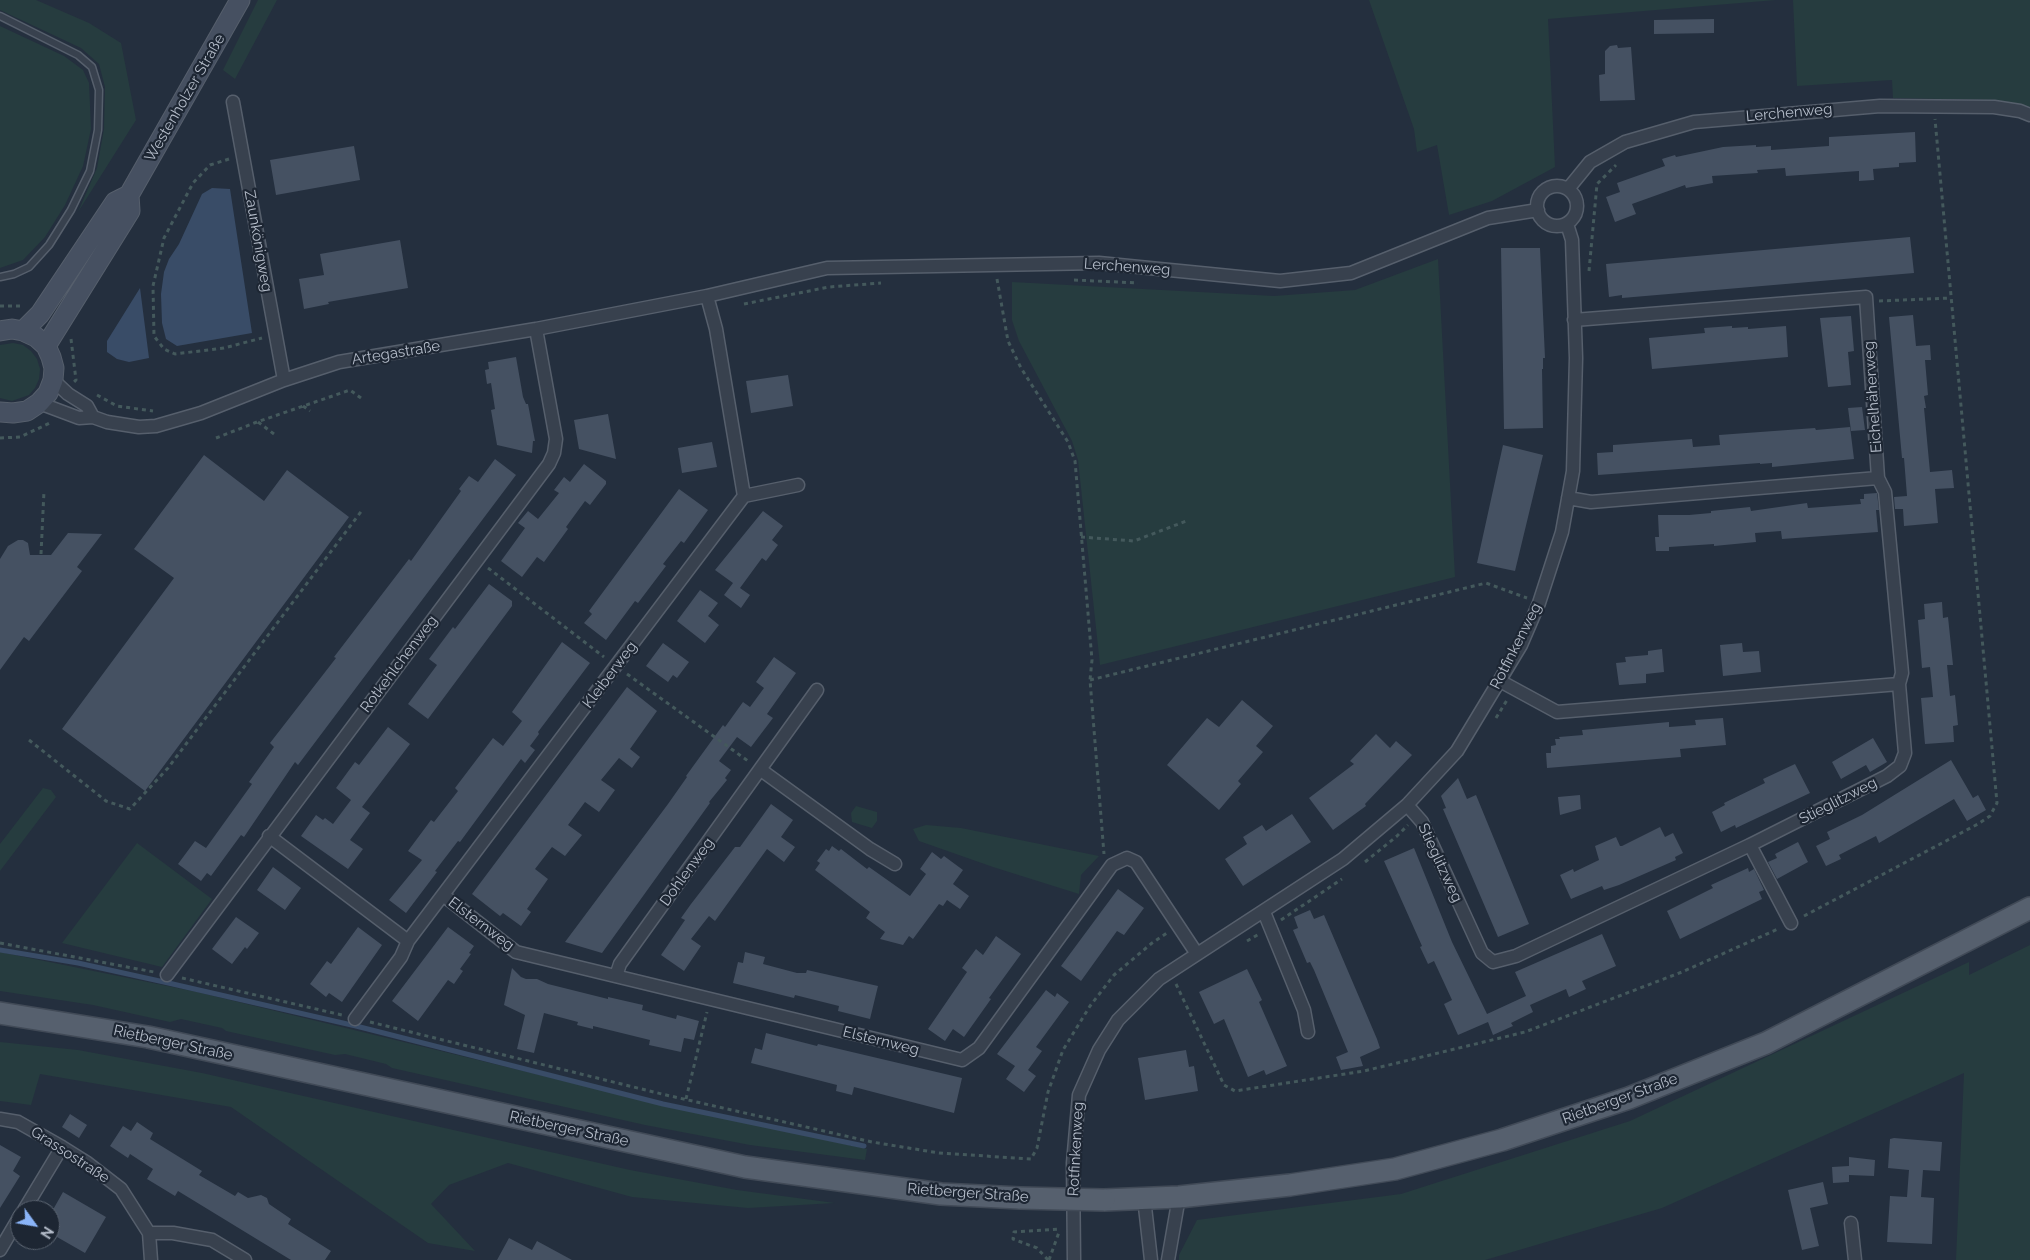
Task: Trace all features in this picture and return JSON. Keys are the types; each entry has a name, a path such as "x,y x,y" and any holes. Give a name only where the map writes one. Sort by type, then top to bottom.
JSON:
{"main road":[{"name":"Westenholzer Straße","path":"46,346 130,211 129,195 240,0"},
{"name":"Westenholzer Straße","path":"23,330 40,314 115,202 129,195"},
{"path":"0,331 23,330 36,337 46,346 54,368 53,380 48,393 39,403 27,410 13,413 0,412"},
{"name":"Rietberger Straße","path":"0,1013 156,1038 745,1167 941,1194 1104,1200 1179,1197 1290,1185 1395,1169 1502,1140 1629,1098 1766,1042 2030,908"}],"street":[{"name":"Zaunkönigweg","path":"233,102 284,380"},
{"name":"Lerchenweg","path":"1568,189 1590,162 1625,142 1694,122 1880,106 1934,113 1994,108 2020,111 2030,115"},
{"path":"1557,186 1568,189 1577,200 1576,214 1567,224 1554,226 1543,221 1538,210 1539,198 1546,189 1557,186"},
{"name":"Lerchenweg","path":"707,296 827,268 1099,263 1280,281 1351,273 1488,218 1538,210"},
{"name":"Rotfinkenweg","path":"1074,1260 1073,1163 1079,1095 1099,1050 1118,1020 1160,979 1172,977 1197,954 1343,859 1408,805 1457,751 1521,645 1539,603 1562,532 1573,472 1576,400 1572,240 1567,224"},
{"path":"707,296 716,329 744,496 798,486"},
{"name":"Artegastraße","path":"39,403 79,418 93,417 107,422 140,428 156,426 201,413 284,380 339,362 536,329 707,296"},
{"path":"1574,320 1866,297 1867,302"},
{"name":"Eichelhäherweg","path":"1867,302 1878,478 1885,492 1902,673 1898,684"},
{"name":"Rotkehlchenweg","path":"167,975 269,836 549,464 554,453 556,439 536,329"},
{"path":"53,380 68,394 87,406 93,417"},
{"path":"1568,498 1591,502 1878,478"},
{"name":"Kleiberweg","path":"355,1018 401,957 408,941 744,496"},
{"path":"1500,681 1557,712 1898,684"},
{"name":"Stieglitzweg","path":"1408,805 1422,822 1482,953 1493,962 1516,956 1750,845 1887,776 1900,766 1905,753 1898,684"},
{"name":"Dohlenweg","path":"616,976 620,964 817,690"},
{"path":"761,770 870,849 895,864"},
{"path":"269,836 408,941"},
{"path":"1750,845 1791,923"},
{"path":"1112,865 1127,858 1136,862 1197,954"},
{"name":"Elsternweg","path":"443,895 516,952 962,1060 980,1048 1112,865"},
{"path":"1264,912 1304,1010 1308,1032"},
{"name":"Grassostraße","path":"0,1119 18,1122 62,1147 86,1162 121,1189 149,1233 152,1260"},
{"path":"30,1200 62,1147"},
{"path":"1168,1260 1179,1197"},
{"path":"1144,1198 1151,1260"},
{"path":"1851,1223 1856,1260"},
{"path":"0,1250 10,1233"},
{"path":"149,1233 173,1233 212,1240 245,1260"}],"lane":[{"path":"0,16 78,55 92,67 99,90 98,130 90,171 72,210 49,245 29,267 14,274 0,277"}],"path":[{"path":"1926,119 1934,113"},
{"path":"1172,977 1224,1085 1235,1091 1364,1071 1525,1032 1682,972 1791,923 1990,816 1997,803 1934,113"},
{"path":"243,156 210,165 193,183 164,238 153,286 154,336 164,349 175,354 224,348 275,334"},
{"path":"1589,273 1597,184 1618,163"},
{"path":"996,264 1003,320 1008,342 1021,368 1068,442 1075,461 1092,660 1090,680 1103,853 1112,865"},
{"path":"1867,302 1951,298"},
{"path":"0,306 27,306"},
{"path":"71,335 76,380 80,384"},
{"path":"73,384 76,380"},
{"path":"216,438 350,390 361,398"},
{"path":"92,392 117,406 158,411"},
{"path":"302,406 310,411"},
{"path":"0,438 20,437 51,424 54,419"},
{"path":"257,422 274,434"},
{"path":"41,554 44,491"},
{"path":"29,740 106,801 130,810 168,768 363,509"},
{"path":"1082,537 1134,541 1188,520"},
{"path":"1090,680 1486,583 1539,603"},
{"path":"1495,719 1514,688"},
{"path":"1363,864 1397,836 1417,816"},
{"path":"1246,941 1270,928 1349,874"},
{"path":"0,943 167,975 355,1018 686,1099 882,1143 939,1153 1031,1159 1037,1148 1048,1092 1063,1050 1090,1006 1114,976 1152,943 1178,927"},
{"path":"1172,977 1183,978"},
{"path":"1170,986 1172,977"},
{"path":"686,1099 710,999"},
{"path":"1056,1238 1049,1260 1037,1248 1013,1239 1014,1232 1060,1229"}],"green space":[{"path":"0,0 36,0 89,23 121,43 136,120 78,212 97,168 104,129 105,87 99,64 81,48 0,10"},
{"path":"258,0 277,0 235,79 223,70"},
{"path":"1369,0 1776,0 1548,19 1555,167 1492,201 1449,215 1437,145 1417,152 1414,129"},
{"path":"1793,0 2030,0 2030,112 1993,100 1893,98 1892,80 1797,86"},
{"path":"0,26 64,56 83,70 89,83 91,129 83,166 65,205 45,237 23,260 0,268"},
{"path":"1438,259 1455,577 1100,665 1078,460 1072,441 1019,341 1012,320 1012,282 1274,296 1355,290"},
{"path":"13,343 23,345 31,351 37,359 40,369 39,379 29,395 12,401 0,398 0,345"},
{"path":"43,788 51,790 56,797 0,871 0,844"},
{"path":"856,806 877,812 877,821 872,828 852,822 851,813"},
{"path":"926,825 961,828 1099,856 1081,875 1079,894 919,841 913,829"},
{"path":"137,843 212,899 162,967 62,943"},
{"path":"2030,945 2030,1260 1956,1260 1964,1073 1662,1208 1485,1260 1179,1260 1179,1255 1197,1220 1401,1194 1630,1121 1969,962 1969,975"},
{"path":"0,952 197,992 610,1092 867,1149 865,1160 750,1145 645,1125 392,1068 386,1064 345,1054 335,1055 181,1019 170,1022 93,1005 0,991"},
{"path":"0,1042 78,1050 202,1073 630,1170 737,1190 835,1203 748,1208 632,1197 508,1163 449,1185 431,1204 475,1251 428,1243 231,1107 40,1074 31,1105 0,1101"}],"water":[{"path":"212,188 230,189 252,333 177,346 166,339 162,323 161,294 164,272 202,194"},
{"path":"140,288 149,358 129,362 117,359 107,352 107,341"}],"building":[{"path":"1714,19 1714,33 1654,34 1654,20"},
{"path":"1617,45 1618,48 1631,47 1635,100 1600,101 1599,75 1605,74 1605,51 1610,46"},
{"path":"1915,132 1916,162 1899,163 1899,167 1873,169 1874,180 1859,181 1859,171 1786,176 1785,168 1757,170 1758,173 1712,176 1713,183 1686,188 1685,185 1632,204 1636,214 1615,222 1606,197 1620,192 1617,183 1665,166 1662,159 1675,155 1676,157 1723,147 1756,145 1756,147 1771,146 1771,150 1829,146 1829,137"},
{"path":"354,146 360,180 276,195 270,160"},
{"path":"1910,237 1914,273 1622,298 1622,295 1609,297 1606,264"},
{"path":"400,240 408,288 328,302 329,304 304,309 299,279 324,275 320,254"},
{"path":"1501,248 1540,248 1545,358 1543,358 1542,369 1543,428 1504,429"},
{"path":"1913,315 1916,346 1930,345 1931,360 1925,360 1928,395 1924,396 1926,408 1924,408 1930,472 1952,470 1954,488 1935,489 1938,523 1904,526 1903,509 1895,509 1894,497 1907,496 1889,317"},
{"path":"1851,316 1854,351 1848,352 1851,385 1828,387 1820,318"},
{"path":"1732,326 1732,328 1748,327 1748,329 1786,326 1788,357 1652,369 1649,338 1705,333 1704,328"},
{"path":"516,357 523,397 526,404 528,404 535,441 533,441 532,453 497,445 491,410 495,409 491,383 487,384 485,370 489,369 488,362"},
{"path":"788,375 793,406 751,413 746,381"},
{"path":"1862,407 1865,430 1851,431 1848,408"},
{"path":"608,414 616,459 579,449 574,420"},
{"path":"1850,427 1854,459 1772,467 1772,463 1760,463 1598,475 1597,453 1613,452 1613,445 1692,439 1693,447 1720,445 1719,435"},
{"path":"712,442 717,467 682,473 678,448"},
{"path":"1503,445 1543,455 1515,571 1477,563"},
{"path":"204,455 264,501 287,470 349,517 145,791 62,729 174,578 134,549"},
{"path":"495,459 516,475 298,765 295,762 244,837 241,835 211,876 207,873 201,881 178,864 195,841 206,848 252,784 249,782 274,747 270,743 409,559 411,561 461,491 459,489 469,476 478,482"},
{"path":"584,464 606,481 606,484 590,505 585,501 566,527 568,529 544,562 537,557 522,577 501,561 525,528 518,523 528,511 538,519 559,493 554,490 564,477 570,482"},
{"path":"679,489 708,510 684,543 681,541 663,564 666,566 638,603 635,601 606,640 584,623 592,614 589,611"},
{"path":"1877,493 1879,510 1876,510 1878,532 1782,539 1781,531 1755,533 1756,542 1714,546 1714,544 1669,547 1669,551 1656,551 1655,537 1659,537 1658,515 1689,515 1750,507 1751,511 1807,503 1808,508 1861,504 1860,499 1864,499 1864,494"},
{"path":"763,511 783,526 772,540 778,545 766,561 762,558 740,588 750,595 741,608 724,595 733,583 715,570"},
{"path":"68,533 102,534 77,567 82,571 29,641 24,637 0,670 0,559 8,546 18,540 28,543 30,555 51,555"},
{"path":"489,584 512,601 512,606 428,719 408,704 437,665 429,659 453,627 455,629"},
{"path":"700,590 718,603 708,616 719,625 705,643 677,621"},
{"path":"1942,602 1943,618 1948,617 1953,665 1947,665 1950,696 1955,695 1958,725 1953,726 1954,742 1925,744 1921,698 1933,697 1930,667 1922,668 1918,620 1925,619 1924,604"},
{"path":"562,642 590,663 538,732 539,734 530,746 535,750 525,763 521,759 460,842 458,841 435,871 437,872 406,913 389,900 422,860 408,851 431,820 434,822 458,791 455,788 493,738 503,746 522,721 512,712"},
{"path":"663,643 689,662 677,678 673,675 668,682 646,666"},
{"path":"1742,643 1743,652 1759,651 1761,672 1723,676 1720,645"},
{"path":"1662,649 1664,672 1646,674 1646,683 1619,685 1616,663 1626,662 1625,657 1648,655 1648,651"},
{"path":"774,657 796,673 767,714 773,718 751,747 737,737 719,761 731,770 725,778 727,780 709,802 602,953 565,942 668,804 723,725 725,727 743,702 750,707 764,688 756,682"},
{"path":"627,687 657,711 630,749 640,757 632,768 619,758 601,780 615,790 599,812 585,802 568,825 582,835 565,856 552,847 535,869 548,879 527,909 531,912 521,926 503,913 500,916 472,894"},
{"path":"1242,700 1273,726 1256,746 1263,752 1238,781 1241,784 1219,810 1167,765 1207,718 1219,727"},
{"path":"1723,718 1726,745 1680,749 1681,757 1547,768 1546,753 1551,753 1551,746 1556,745 1555,739 1583,735 1582,730 1669,722 1669,727 1696,725 1695,720"},
{"path":"388,727 410,744 362,807 370,813 350,840 363,849 348,869 301,836 316,815 323,820 325,818 333,824 351,800 336,788 355,762 359,765"},
{"path":"1376,734 1390,748 1396,741 1412,755 1365,804 1366,806 1333,830 1309,798 1354,764 1350,761"},
{"path":"1873,738 1887,762 1870,772 1866,765 1841,779 1832,762"},
{"path":"1951,760 1973,798 1978,795 1986,810 1967,821 1954,799 1879,843 1876,836 1839,855 1841,859 1826,866 1816,846 1830,839 1827,832 1862,815"},
{"path":"1795,764 1810,793 1736,828 1735,825 1721,832 1712,812 1725,805 1724,803 1765,783 1763,779"},
{"path":"1458,778 1467,799 1476,795 1529,924 1498,937 1443,809 1446,808 1441,796"},
{"path":"1580,795 1581,809 1560,815 1558,797"},
{"path":"771,804 793,820 781,837 795,847 784,862 767,849 715,921 709,916 691,939 701,946 684,971 661,955 685,920 681,918 691,904 735,847 740,847"},
{"path":"1292,814 1311,842 1243,886 1225,859 1247,844 1243,837 1262,825 1266,831"},
{"path":"1660,827 1665,837 1673,833 1683,853 1675,857 1676,860 1619,885 1604,890 1602,886 1571,899 1560,875 1573,869 1574,872 1599,860 1595,846 1616,837 1620,846 1622,846"},
{"path":"1798,842 1808,862 1777,879 1768,862 1777,858 1775,854"},
{"path":"832,846 839,851 841,849 867,869 869,867 910,896 926,874 920,869 932,852 941,859 944,856 963,870 953,884 969,896 960,909 947,900 943,906 939,904 913,939 909,936 903,945 880,939 885,932 866,918 870,912 815,870 820,863 817,861 826,849 829,851"},
{"path":"1414,848 1452,942 1487,1014 1526,996 1515,972 1602,934 1616,966 1582,981 1586,989 1569,997 1566,989 1530,1005 1533,1012 1511,1023 1513,1026 1493,1035 1488,1022 1458,1035 1444,1004 1452,1000 1434,961 1428,964 1420,947 1422,946 1384,861"},
{"path":"273,867 301,888 285,910 257,890"},
{"path":"1748,868 1749,872 1754,869 1764,890 1759,892 1762,899 1680,939 1667,911 1713,888 1711,885"},
{"path":"1118,889 1144,908 1124,935 1117,931 1081,981 1061,966"},
{"path":"1310,910 1314,919 1324,915 1377,1039 1380,1048 1360,1057 1363,1066 1341,1070 1336,1057 1348,1052 1314,970 1310,962 1307,963 1293,930 1298,928 1294,917"},
{"path":"236,917 259,933 232,964 212,949"},
{"path":"358,927 382,945 342,1002 329,993 326,997 310,984 327,961 331,964"},
{"path":"448,927 474,946 469,953 471,954 460,969 463,971 454,984 448,980 418,1021 392,1001"},
{"path":"996,936 1021,954 964,1037 953,1029 945,1041 928,1029 967,972 962,968 976,949 983,955"},
{"path":"745,952 765,957 763,964 797,973 806,973 807,970 878,986 870,1019 838,1011 839,1006 795,995 794,998 733,983 738,962 743,963"},
{"path":"512,968 521,977 526,979 537,979 548,984 608,999 608,997 643,1005 642,1010 676,1019 677,1015 699,1021 694,1040 684,1038 681,1052 649,1045 650,1040 593,1026 593,1029 577,1025 578,1022 544,1013 534,1053 517,1049 525,1015 504,1005"},
{"path":"1247,969 1262,1000 1259,1002 1287,1066 1266,1075 1264,1070 1248,1077 1224,1019 1214,1024 1199,992"},
{"path":"1046,990 1055,997 1057,993 1069,1002 1036,1047 1042,1051 1028,1070 1036,1076 1024,1092 1006,1079 1015,1066 997,1054"},
{"path":"766,1033 962,1078 954,1113 854,1087 852,1095 836,1091 837,1085 751,1063 755,1048 762,1050"},
{"path":"1186,1050 1189,1067 1194,1066 1198,1091 1145,1100 1138,1058"},
{"path":"70,1114 87,1125 79,1138 62,1127"},
{"path":"137,1122 153,1133 150,1139 202,1171 199,1175 235,1196 238,1192 248,1198 261,1195 267,1198 269,1204 291,1219 288,1224 331,1251 325,1260 291,1260 178,1191 175,1196 147,1179 153,1169 130,1154 128,1158 110,1146 123,1126 131,1131"},
{"path":"1890,1139 1942,1142 1940,1171 1923,1170 1921,1197 1934,1198 1932,1244 1887,1242 1890,1196 1907,1197 1909,1170 1888,1168"},
{"path":"0,1145 21,1157 13,1171 20,1176 0,1208"},
{"path":"1849,1157 1875,1160 1874,1176 1849,1175 1849,1182 1833,1183 1832,1167 1849,1166"},
{"path":"1823,1182 1828,1204 1810,1208 1819,1246 1802,1250 1788,1190"},
{"path":"63,1192 106,1217 85,1253 60,1239 60,1200 58,1200"},
{"path":"509,1238 532,1250 537,1241 572,1260 497,1260"}],"waterway":[{"path":"0,950 78,963 164,982 356,1026 663,1104 864,1146"}]}
